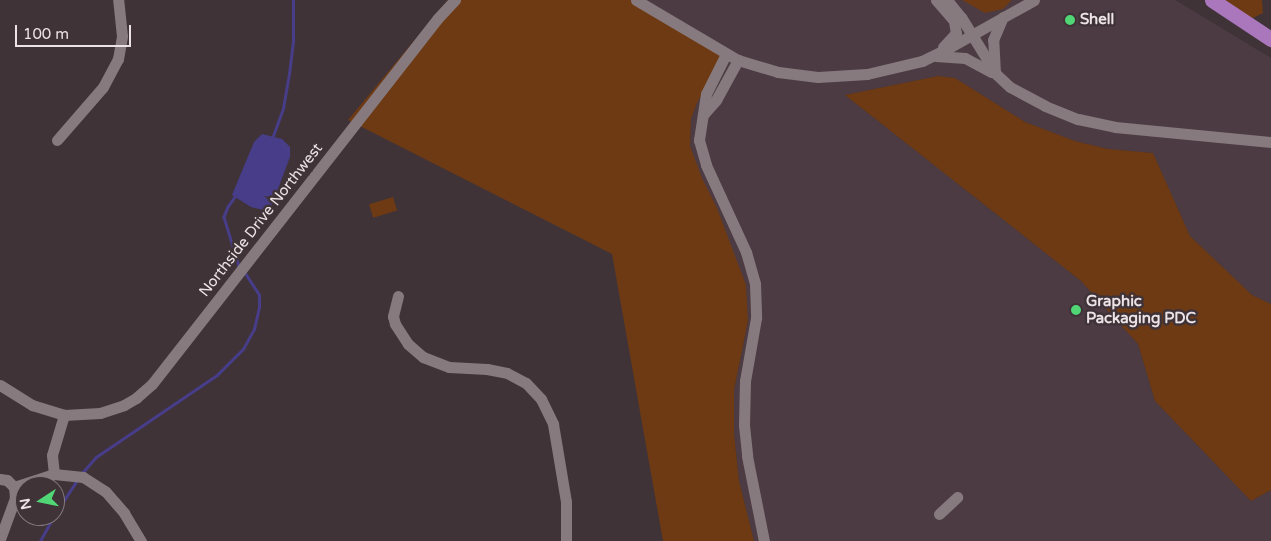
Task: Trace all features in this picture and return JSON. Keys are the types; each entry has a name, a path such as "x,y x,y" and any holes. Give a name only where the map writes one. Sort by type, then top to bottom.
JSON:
{"highway":[{"path":"1212,0 1271,39"}],"street":[{"path":"57,140 102,87 118,59 122,36 118,0"},
{"name":"Northside Drive Northwest","path":"0,385 32,405 64,415 88,415 113,410 136,398 152,384 438,18 455,0"},
{"path":"636,0 738,60 778,72 835,76 896,68 932,56 1034,0"},
{"path":"932,56 949,42 956,33 954,21 936,0"},
{"path":"947,0 961,17 997,75"},
{"path":"997,75 993,40 1003,17"},
{"path":"726,54 706,94 699,140 702,153 746,252 755,284 756,318 746,381 744,426 747,456 764,541"},
{"path":"932,56 965,58 997,75 1033,100 1092,123 1115,127 1271,142"},
{"path":"702,116 716,100 738,60"},
{"path":"398,296 393,316 394,324 408,344 423,357 449,367 487,369 506,373 526,383 541,399 553,424 566,502 566,541"},
{"path":"54,474 52,455 64,415"},
{"path":"14,487 54,474 75,475 93,482 106,492 124,513 141,541"},
{"path":"0,478 6,480 14,487 16,498 0,539"},
{"path":"939,514 957,497"}],"shaded area":[{"path":"448,0 642,0 723,56 697,103 691,119 690,146 702,178 717,208 746,285 748,321 734,390 734,433 739,481 754,541 663,541 612,254 348,120"},
{"path":"642,0 1175,0 1271,58 1271,304 1252,295 1190,236 1153,153 1108,149 1075,141 1025,122 955,78 938,76 845,95 1081,281 1138,344 1155,401 1251,501 1271,490 1271,541 754,541 739,481 734,433 734,390 748,321 690,146 691,119 697,103"},
{"path":"962,0 1012,0 1003,9 985,13"},
{"path":"1221,0 1262,0 1263,13 1253,18 1244,15"},
{"path":"938,76 955,78 1025,122 1075,141 1108,149 1153,153 1190,236 1252,295 1271,304 1271,490 1251,501 1155,401 1138,344 1081,281 845,95"},
{"path":"262,134 282,139 290,147 290,157 268,211 251,207 232,195 254,142"},
{"path":"393,197 397,210 373,218 369,204"}],"waterway":[{"path":"273,136 283,108 289,74 293,39 293,0"},
{"path":"235,197 224,217 239,266"},
{"path":"82,473 96,457 217,375 243,349 254,329 259,307 259,295 246,275"},
{"path":"65,499 76,482"},
{"path":"40,541 48,526"}],"place":[{"name":"Shell","path":"1070,20"},
{"name":"Graphic Packaging PDC","path":"1076,310"}]}
